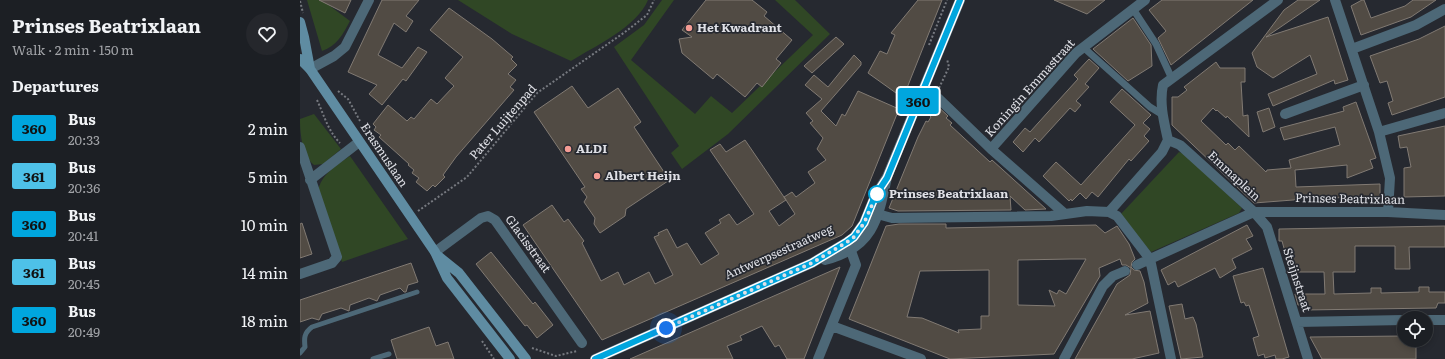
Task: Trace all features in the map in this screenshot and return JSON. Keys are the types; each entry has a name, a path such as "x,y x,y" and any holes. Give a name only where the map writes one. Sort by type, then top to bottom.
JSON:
{"main road":[{"name":"Erasmuslaan","path":"300,22 310,69"},
{"name":"Erasmuslaan","path":"300,59 310,69 436,254 447,278 510,359"},
{"name":"Erasmuslaan","path":"436,254 460,273 526,359"}],"street":[{"path":"310,69 334,56 345,47 370,0"},
{"name":"Antwerpsestraatweg","path":"595,359 812,263 854,237 883,198 887,178 960,0"},
{"name":"Koningin Emmastraat","path":"991,149 1083,47 1145,0"},
{"path":"1109,212 1162,152 1168,140 1161,94 1163,85 1278,0"},
{"path":"1335,0 1380,132 1390,178 1388,212"},
{"path":"1133,9 1156,44 1172,79"},
{"path":"1352,49 1416,25 1445,9"},
{"path":"1083,47 1150,107 1163,114"},
{"path":"1285,114 1364,85"},
{"path":"937,97 991,149 1064,214"},
{"path":"1380,132 1445,113"},
{"name":"Emmaplein","path":"1138,265 1254,212 1180,145 1168,140"},
{"path":"310,180 359,142"},
{"path":"300,146 310,180 337,257 332,263 300,274"},
{"path":"873,213 892,218 1051,216 1087,211 1109,212 1117,216 1150,259 1171,359"},
{"name":"Prinses Beatrixlaan","path":"1254,212 1388,212 1445,215"},
{"name":"Steijnstraat","path":"1254,212 1266,227 1308,359"},
{"name":"Antwerpsestraatweg","path":"812,263 842,256 861,244 867,236 873,213"},
{"name":"Glacisstraat","path":"436,254 480,218 488,216 495,220 581,347"},
{"path":"818,359 856,266 851,251"},
{"path":"1064,359 1103,286 1113,276 1125,271"},
{"path":"1297,322 1397,320"},
{"path":"1433,320 1445,320"},
{"path":"832,326 921,359"}],"lane":[{"path":"300,353 305,347 304,336 307,330 312,327 417,292"},
{"path":"373,359 389,354"}],"path":[{"name":"Pater Luijtenpad","path":"419,210 467,177 536,93 625,32 647,15 654,0"},
{"path":"927,49 947,0"},
{"path":"527,347 551,356 562,356 581,347"}],"green space":[{"path":"307,0 322,0 350,21 336,43 322,51"},
{"path":"458,0 648,0 643,10 625,27 571,61 512,34"},
{"path":"662,0 674,0 631,60 695,114 711,96 732,113 813,35 775,0 795,0 830,34 728,134 682,169 671,153 679,146 614,47 644,25"},
{"path":"314,114 341,149 323,164 314,165 307,156 302,144 300,119"},
{"path":"1179,152 1184,154 1242,208 1239,213 1151,252 1120,215"},
{"path":"350,156 408,239 342,262 318,191 322,180 326,175"}],"building":[{"path":"319,0 351,0 345,13"},
{"path":"382,0 419,0 406,16 413,21 406,32 394,23 378,55 402,68 418,47 427,52 406,81 403,79 382,105 369,94 377,85 348,72"},
{"path":"706,0 752,0 767,12 764,16 792,40 776,59 781,63 762,87 757,83 745,97 717,74 713,79 682,53 679,39 692,37 682,30"},
{"path":"918,0 942,0 903,98 868,73 880,51 887,54 895,35 891,33"},
{"path":"1054,0 1105,0 1087,14"},
{"path":"1162,0 1253,0 1171,65 1158,38 1166,31 1149,10"},
{"path":"1298,0 1320,0 1266,37 1328,17 1348,80 1335,84 1334,80 1273,106 1268,94 1317,74 1310,55 1273,78 1257,67 1252,53 1284,10"},
{"path":"1364,0 1371,18 1405,6 1413,0 1436,0 1411,17 1361,35 1351,6"},
{"path":"449,8 492,39 513,57 511,59 517,65 508,74 516,80 510,87 514,90 456,157 443,175 445,177 435,187 433,185 427,191 416,182 419,178 412,173 414,170 408,165 409,164 379,137 381,135 374,130 376,127 373,124 388,105 407,121 411,117 414,119 431,99 437,104 454,86 445,78 463,57 430,30"},
{"path":"1133,18 1151,45 1152,66 1128,81 1093,49"},
{"path":"1445,26 1445,97 1392,115 1388,103 1393,101 1387,81 1380,83 1370,56 1419,39"},
{"path":"836,37 844,44 812,73 804,66"},
{"path":"854,55 861,62 861,65 821,111 836,126 842,114 845,116 858,91 899,109 852,226 842,235 602,340 523,225 552,205 564,222 568,219 584,241 582,243 601,281 618,272 624,285 649,272 655,284 673,275 654,237 659,235 658,233 667,229 677,248 687,243 701,265 719,254 705,233 721,223 719,220 729,214 737,225 754,214 710,150 720,144 726,152 745,140 786,200 784,197 792,192 796,197 815,183 808,172 826,160 817,149 823,138 810,123 813,121 806,113 822,99 805,85 814,75 828,87","holes":["786,200 795,214 779,226 769,211"]},
{"path":"1089,59 1099,68 1085,84 1089,87 1076,101 1081,105 1075,112 1070,108 1039,142 1035,138 1023,152 1013,142 1025,128 1030,132 1078,79 1074,75"},
{"path":"1216,62 1220,68 1245,68 1245,82 1241,82 1243,116 1248,115 1249,137 1227,116 1226,118 1213,108 1201,121 1226,145 1228,143 1235,150 1239,146 1266,172 1267,170 1291,168 1289,160 1340,145 1335,127 1284,140 1280,128 1344,111 1343,107 1356,102 1376,158 1370,160 1373,168 1347,178 1347,165 1295,170 1296,187 1380,184 1380,197 1319,198 1254,203 1172,125 1172,97 1178,97 1187,90 1184,87"},
{"path":"572,86 588,108 618,88 641,122 634,127 668,178 668,181 626,209 625,216 600,233 594,224 595,218 584,202 587,197 581,189 585,187 534,112"},
{"path":"1122,89 1151,115 1143,123 1150,129 1144,136 1149,141 1131,161 1129,159 1098,197 1092,192 1086,199 1080,193 1072,201 1071,199 1069,201 1043,176 1056,162 1081,185 1135,125 1110,102"},
{"path":"934,103 948,116 946,118 952,123 950,125 990,162 992,160 1046,209 1025,210 1010,196 1011,210 898,211 889,208 918,137 926,121 928,122 931,117 929,115"},
{"path":"1269,108 1275,127 1263,132 1257,112"},
{"path":"1445,126 1445,196 1404,197 1404,168 1411,167 1407,147 1400,148 1398,136"},
{"path":"302,223 312,254 300,258 300,224"},
{"path":"899,224 946,224 946,228 1096,225 1105,233 1117,226 1129,244 1135,259 1132,262 1131,267 1134,270 1140,271 1144,282 1148,303 1125,315 1150,311 1159,353 1132,359 1075,359 1117,284 1130,275 1131,268 1126,265 1122,265 1120,259 1099,268 1100,276 1054,354 950,359 849,319 886,226","holes":["1086,259 1066,294 1059,290 1057,294 1049,290 1055,306 1018,305 1018,260","989,270 989,316 981,316 981,329 958,330 959,333 922,318 907,317 920,271"]},
{"path":"1247,225 1253,236 1246,239 1252,249 1232,259 1236,268 1220,278 1215,268 1178,287 1175,281 1168,285 1161,270"},
{"path":"1445,226 1445,247 1409,247 1410,269 1395,269 1395,246 1355,246 1355,272 1333,272 1334,294 1371,293 1371,288 1381,288 1381,293 1419,292 1419,287 1429,287 1429,292 1445,292 1445,303 1438,303 1436,308 1305,310 1305,305 1298,305 1295,294 1325,294 1324,272 1296,272 1292,258 1287,259 1282,241 1279,241 1279,229"},
{"path":"491,252 533,304 535,302 553,325 537,338 527,325 525,326 476,264"},
{"path":"411,263 418,282 408,285 406,292 400,288 380,295 377,301 369,298 350,305 349,311 341,308 322,314 319,320 312,318 300,322 300,300"},
{"path":"840,267 804,359 787,359 779,345 775,347 762,326 740,336 742,340 727,346 733,359 630,359"},
{"path":"1263,268 1289,357 1282,359 1276,359 1275,355 1265,358 1264,354 1258,356 1253,338 1259,336 1249,305 1246,306 1244,302 1241,303 1233,276"},
{"path":"1182,304 1185,319 1193,317 1196,324 1203,357 1181,359 1169,306"},
{"path":"429,327 436,346 448,342 454,359 397,359 391,340"},
{"path":"1397,336 1397,347 1416,347 1416,359 1322,359 1310,337"}],"bus line":[{"name":"360","path":"595,359 812,263 854,237 864,223 875,196 887,178 960,0"}],"place":[{"name":"Het Kwadrant","path":"689,28"},
{"name":"ALDI","path":"568,149"},
{"name":"Albert Heijn","path":"597,176"},
{"name":"Prinses Beatrixlaan","path":"877,194"}],"route":[{"path":"666,328 812,263 847,242 854,237 864,223 877,194"}]}
